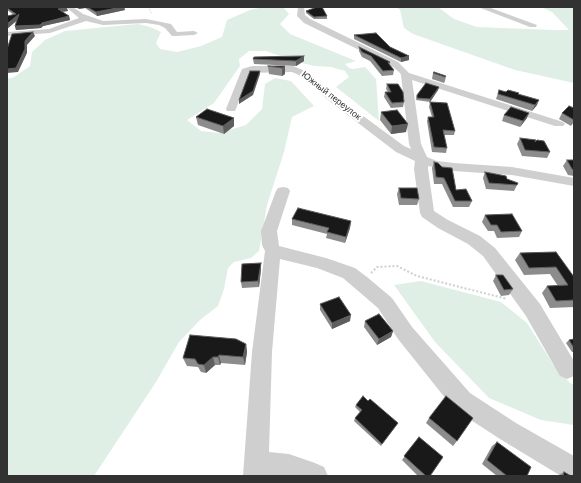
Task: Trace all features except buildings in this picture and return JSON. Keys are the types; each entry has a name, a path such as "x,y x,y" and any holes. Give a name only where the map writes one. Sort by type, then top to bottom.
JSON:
{"street":[{"path":"69,7 86,18 103,23 146,21 168,26 175,34 194,33"},
{"path":"301,7 301,16 307,21 395,64 406,75 560,124"},
{"path":"481,7 533,25"},
{"path":"7,34 50,31 86,18"},
{"name":"Южный переулок","path":"231,109 245,71 296,70 400,149 434,164 454,167 512,171 574,182"},
{"path":"406,75 415,144 422,159 421,169 427,213 443,224 474,240 489,252 533,310 567,369"},
{"path":"283,191 276,217 269,231 270,245 273,254 262,352 256,470 289,466 315,476"},
{"path":"273,254 320,262 349,273 385,304 405,333 462,401 508,431 574,470"}],"path":[{"path":"361,282 377,267 397,266 417,276 511,300 533,310"}],"shaded area":[{"path":"263,7 283,7 289,14 280,24 290,34 356,61 345,64 349,68 353,69 365,67 376,79 379,121 336,87 349,77 345,71 331,67 315,66 297,62 266,51 249,51 239,59 240,66 214,103 187,120 201,131 219,133 246,125 262,109 265,84 275,78 291,81 314,106 292,117 284,152 267,205 259,251 251,258 234,262 228,268 224,289 218,306 200,320 179,342 156,382 94,476 7,476 7,79 14,77 30,66 32,52 45,40 65,31 138,24 161,32 156,43 160,49 177,52 201,46 222,37 227,20 250,10"},
{"path":"396,7 438,7 454,19 477,27 569,30 552,12 541,7 574,7 574,83 515,70 413,34 404,28 400,10"},
{"path":"421,281 501,302 527,323 553,364 570,383 574,385 574,425 541,420 489,398 435,342 394,285"}]}
